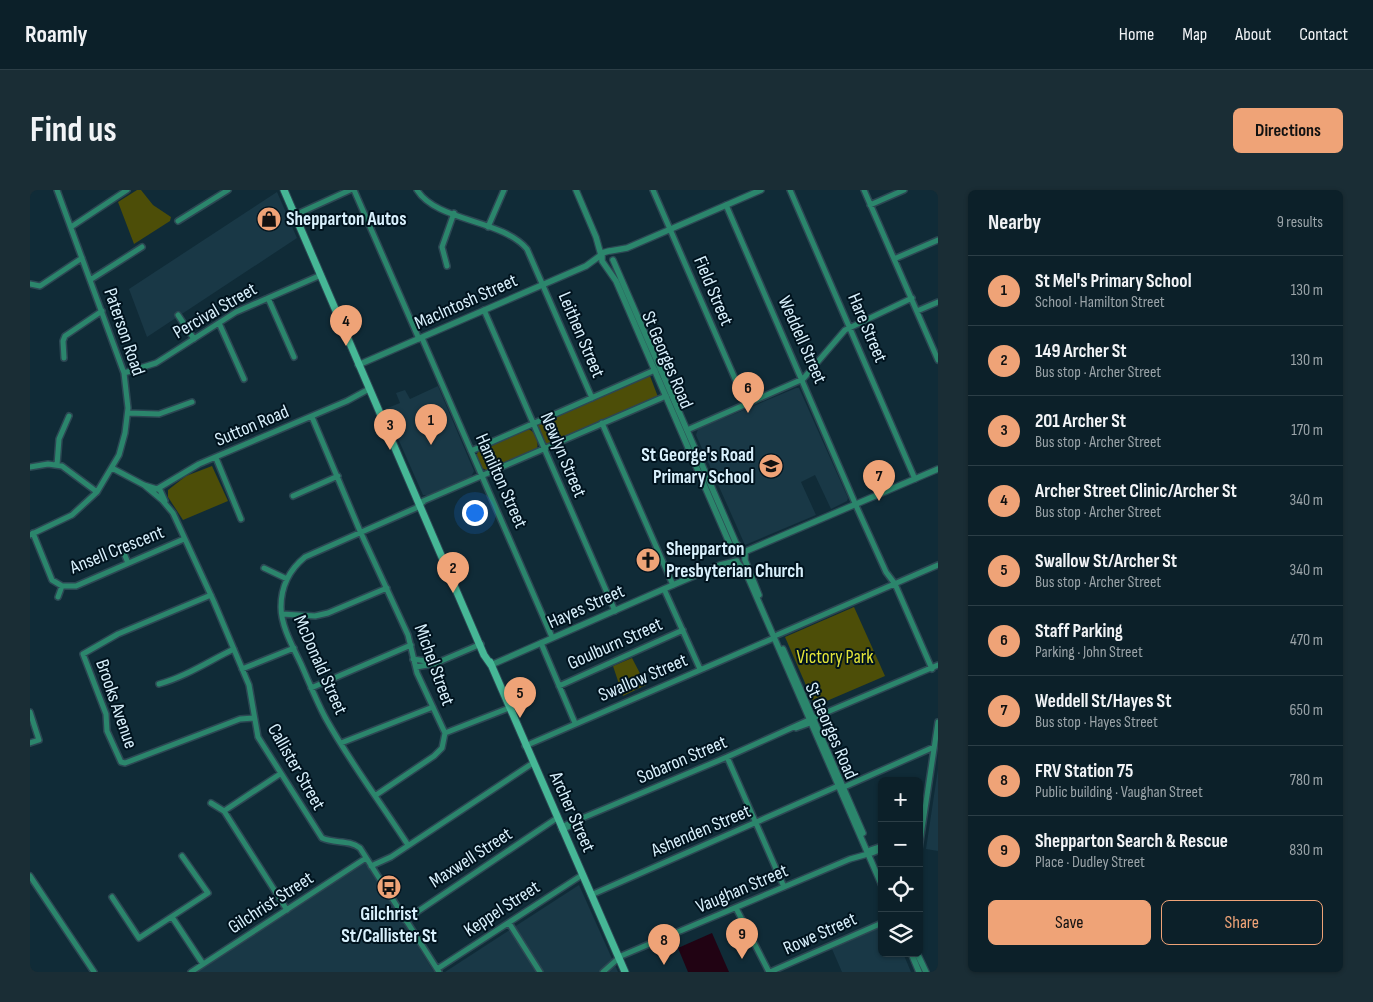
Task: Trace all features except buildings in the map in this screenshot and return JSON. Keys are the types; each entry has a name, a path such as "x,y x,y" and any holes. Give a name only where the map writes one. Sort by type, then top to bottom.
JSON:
{"main road":[{"name":"Archer Street","path":"284,190 358,365 421,503 624,972"}],"street":[{"name":"Paterson Road","path":"32,534 72,515 97,492 119,455 128,413 124,373 57,190"},
{"path":"71,227 127,190"},
{"path":"178,221 218,192 228,190"},
{"path":"294,215 350,190"},
{"name":"Hamilton Street","path":"354,190 471,451 552,638"},
{"name":"Leithen Street","path":"417,190 428,203 521,242 527,249 544,284 592,398"},
{"path":"488,227 504,190"},
{"name":"St Georges Road","path":"576,190 596,236 602,259 632,310"},
{"name":"Field Street","path":"653,190 746,404"},
{"path":"610,251 627,248 726,205 747,193 761,190"},
{"name":"Hare Street","path":"790,190 915,479"},
{"path":"864,190 938,360"},
{"path":"870,205 904,190"},
{"name":"Weddell Street","path":"726,205 886,572 894,584 936,668"},
{"path":"447,266 442,247 454,214"},
{"name":"St Georges Road","path":"596,236 604,248 610,251 632,310 669,398 732,541 734,554 737,561 748,573"},
{"path":"894,259 938,240"},
{"path":"90,280 142,247"},
{"path":"602,259 609,264 627,248"},
{"name":"MacIntosh Street","path":"358,365 602,259 610,251"},
{"path":"30,284 40,286 82,258"},
{"name":"Percival Street","path":"124,373 156,363 236,312 321,275"},
{"path":"268,298 294,357"},
{"path":"684,431 803,379 850,326 912,298"},
{"path":"917,311 938,302"},
{"name":"Newlyn Street","path":"484,310 615,611"},
{"path":"64,358 63,341 65,336 102,311"},
{"path":"178,316 194,339"},
{"path":"219,323 244,379"},
{"path":"471,451 658,369"},
{"name":"Sutton Road","path":"158,492 170,480 216,458 370,391"},
{"name":"McDonald Street","path":"408,845 341,743 312,688 294,648 282,614 282,592 287,579 294,568 305,557 421,503 602,423 669,398"},
{"path":"128,413 159,414 192,402"},
{"path":"57,464 58,439 70,416"},
{"name":"Michel Street","path":"312,417 411,645 416,667 445,733 442,748 434,756 376,795"},
{"path":"602,423 673,585"},
{"path":"216,458 241,518"},
{"path":"30,467 57,464 70,470 97,492"},
{"name":"Callister Street","path":"112,468 158,492 169,508 211,595 242,669 252,696 258,737 322,838 354,844 366,858 438,970"},
{"path":"743,551 761,546 938,469"},
{"path":"293,496 338,476"},
{"name":"Ansell Crescent","path":"32,534 52,580 62,586 76,586 184,539"},
{"name":"St Georges Road","path":"732,541 743,551 753,586 855,818 878,876"},
{"path":"121,546 128,563"},
{"path":"745,560 761,546"},
{"name":"Hayes Street","path":"720,565 738,550 743,551"},
{"name":"Hayes Street","path":"491,665 720,565 745,560"},
{"name":"Swallow Street","path":"525,746 938,565"},
{"path":"264,568 287,579"},
{"path":"58,597 62,586"},
{"path":"282,614 314,616 328,613 387,588"},
{"path":"664,589 700,670"},
{"name":"Brooks Avenue","path":"211,595 118,634 83,654 106,714 107,731 117,758 125,763 240,719 254,718"},
{"name":"Goulburn Street","path":"559,686 683,630"},
{"path":"541,643 575,723"},
{"path":"416,667 438,663 481,644"},
{"path":"312,688 411,645"},
{"path":"242,669 294,648"},
{"path":"159,684 175,680 234,649"},
{"path":"414,659 438,663"},
{"name":"Sobaron Street","path":"560,824 582,819 936,668"},
{"path":"341,743 433,707"},
{"path":"445,733 510,708"},
{"path":"30,712 39,740 30,743"},
{"path":"922,822 938,722"},
{"name":"Ashenden Street","path":"591,895 934,747"},
{"path":"728,757 784,887"},
{"path":"372,867 391,857 534,765"},
{"path":"224,811 280,774"},
{"path":"211,803 224,811 288,910"},
{"name":"Maxwell Street","path":"404,918 538,832 560,824"},
{"name":"Vaughan Street","path":"604,972 619,960 621,956 878,849"},
{"name":"St Georges Road","path":"869,852 878,869"},
{"path":"112,897 139,938 208,893 182,856"},
{"name":"Gilchrist Street","path":"194,971 366,858"},
{"name":"Keppel Street","path":"438,970 582,875"},
{"path":"30,876 94,972"},
{"path":"738,907 768,972"},
{"path":"172,916 203,964"},
{"path":"509,923 540,972"},
{"name":"Rowe Street","path":"768,972 878,925"},
{"path":"913,957 919,972"},
{"path":"919,957 926,972"}],"shaded area":[{"path":"277,192 297,238 147,337 129,289"},
{"path":"438,386 474,471 471,477 428,495 423,495 385,409 400,403 396,393 405,390 410,399"},
{"name":"St George's Road Primary School","path":"799,388 848,498 847,501 831,509 815,475 801,482 816,515 745,545 696,435 698,429"},
{"path":"938,769 938,851 926,849"},
{"path":"365,862 434,972 196,972"},
{"path":"579,885 618,972 445,972"},
{"path":"878,929 878,957 905,957 911,972 842,972 832,949"},
{"path":"712,933 729,972 688,972 678,948"}],"green space":[{"path":"137,190 141,190 153,205 171,217 170,221 134,244 118,202"},
{"path":"650,376 658,397 549,444 543,442 537,424"},
{"path":"528,429 536,437 537,448 488,471 482,468 476,456 479,450"},
{"path":"212,466 228,501 183,520 168,497 168,490 186,476"},
{"name":"Victory Park","path":"854,607 885,676 815,706 785,637"},
{"path":"632,658 646,685 623,696 613,666"}],"place":[{"name":"Shepparton Autos","path":"269,219"},
{"name":"Archer Street Clinic/Archer St","path":"346,346"},
{"name":"Staff Parking","path":"748,413"},
{"name":"St Mel's Primary School","path":"431,445"},
{"name":"201 Archer St","path":"390,450"},
{"name":"St George's Road Primary School","path":"771,466"},
{"name":"Weddell St/Hayes St","path":"879,501"},
{"name":"Shepparton Presbyterian Church","path":"648,560"},
{"name":"149 Archer St","path":"453,593"},
{"name":"Swallow St/Archer St","path":"520,718"},
{"name":"Gilchrist St/Callister St","path":"389,887"},
{"name":"Shepparton Search & Rescue","path":"742,959"},
{"name":"FRV Station 75","path":"664,965"}]}
